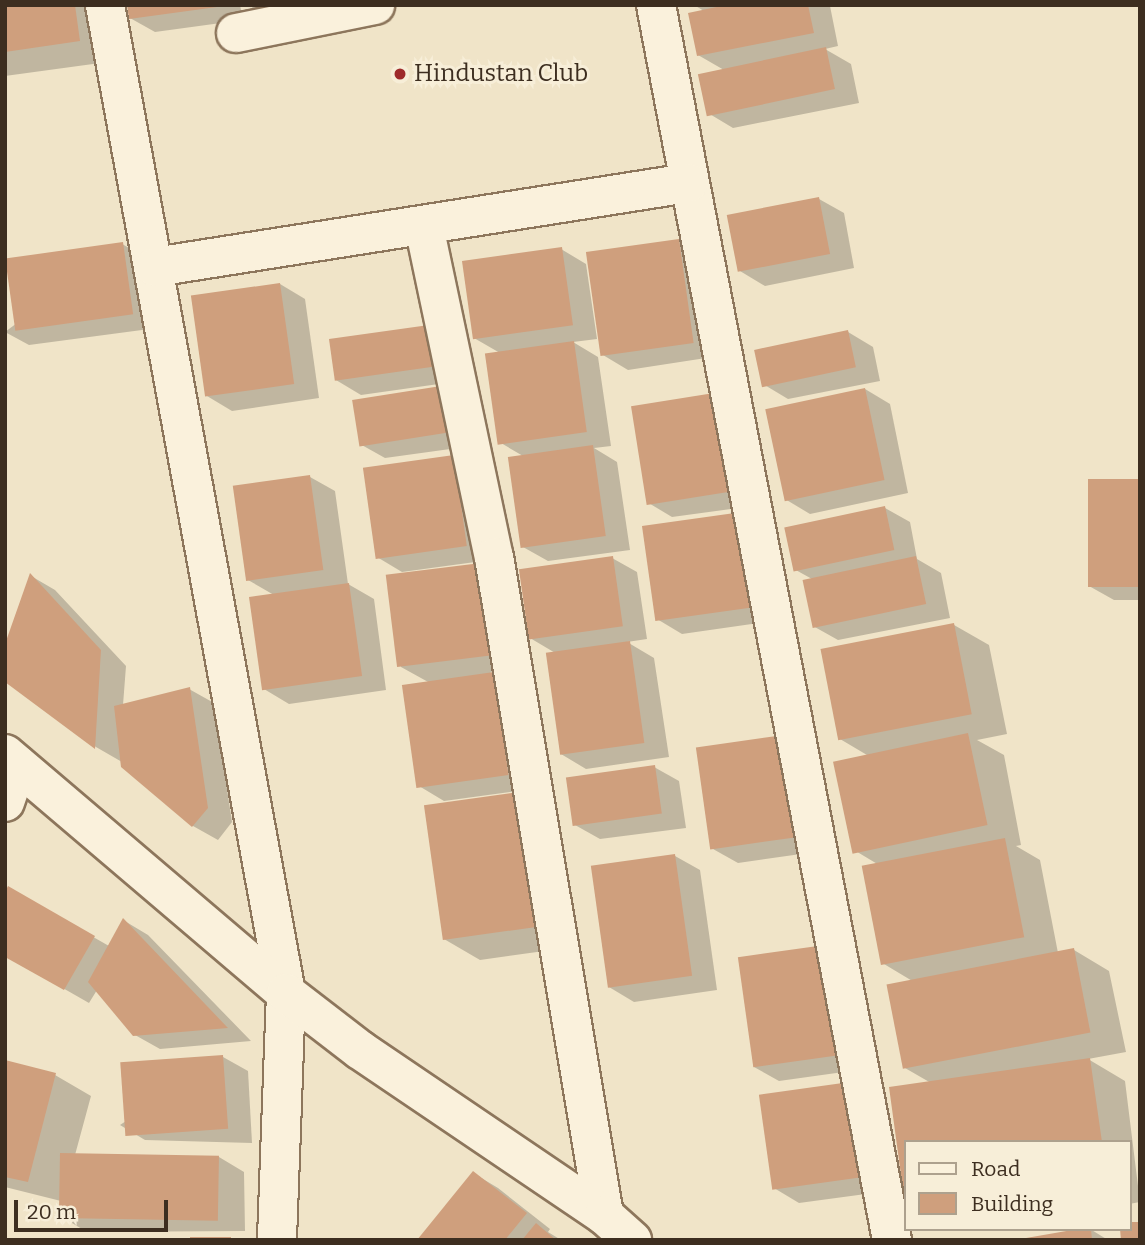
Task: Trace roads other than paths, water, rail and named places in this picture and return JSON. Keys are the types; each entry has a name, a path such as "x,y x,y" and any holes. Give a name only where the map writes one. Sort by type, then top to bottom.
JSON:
{"street":[{"path":"105,5 286,993 277,1240"},
{"path":"236,33 375,5"},
{"path":"656,5 892,1240"},
{"path":"155,267 688,183"},
{"path":"424,226 494,557 618,1228"},
{"path":"12,759 286,993 360,1050 618,1228"},
{"path":"5,802 12,759"}],"place":[{"name":"Hindustan Club","path":"400,74"}]}
